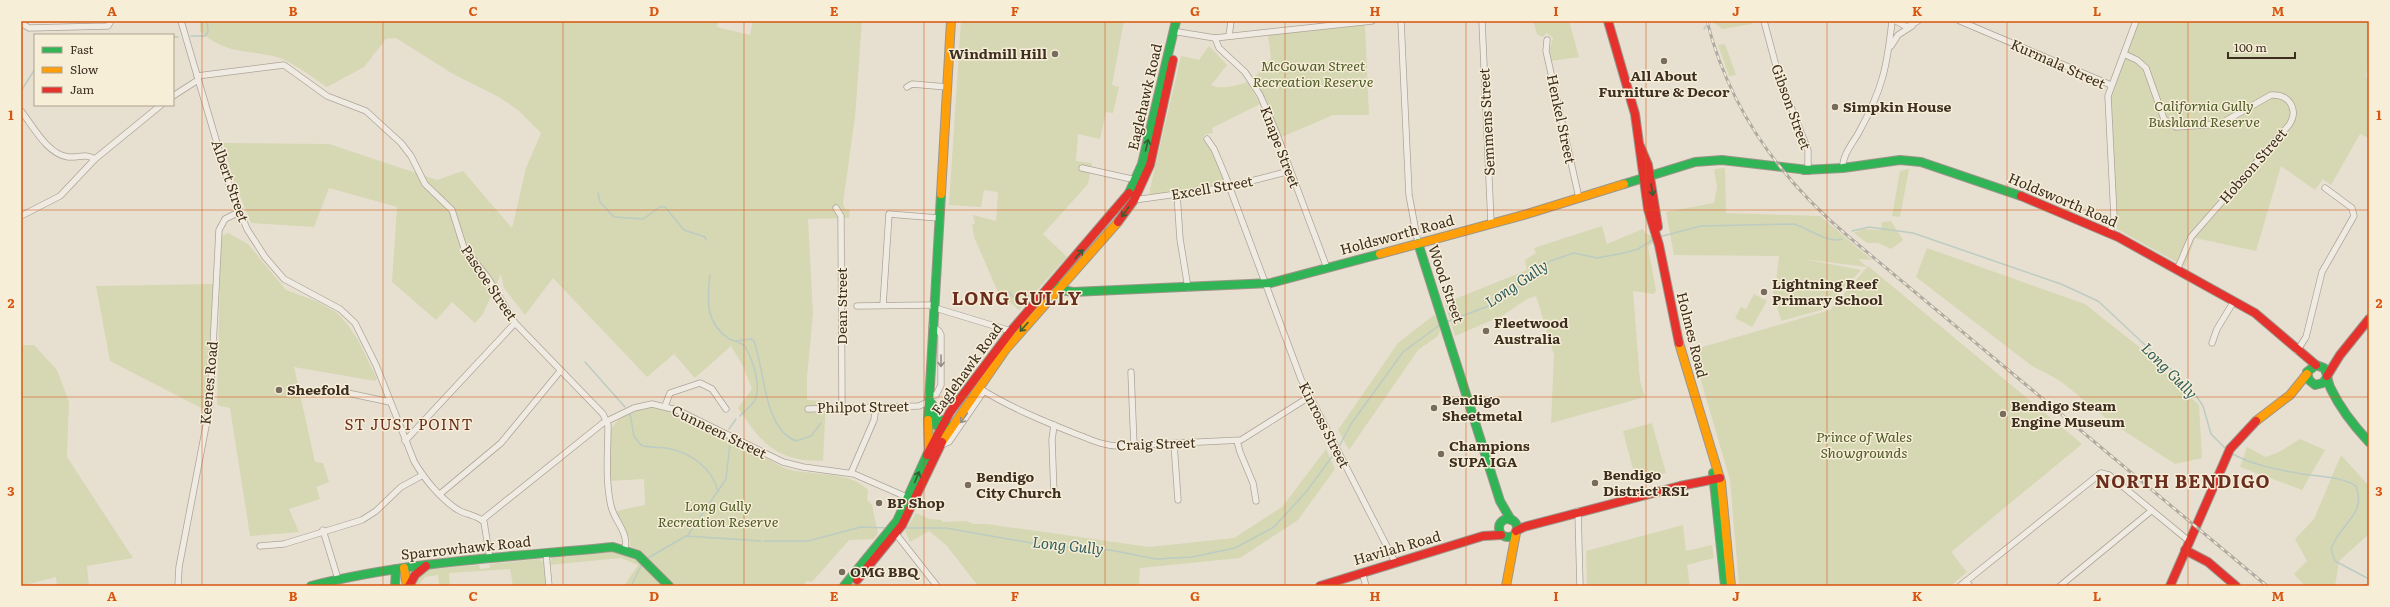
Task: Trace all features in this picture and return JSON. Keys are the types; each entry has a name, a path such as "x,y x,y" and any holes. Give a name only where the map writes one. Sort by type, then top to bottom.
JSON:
{"main road":[{"path":"929,450 928,411 932,306 951,21"},
{"name":"Eaglehawk Road","path":"855,584 897,529 943,444 945,428 950,412 1011,331 1115,225 1134,200 1150,165 1178,21"},
{"name":"Holmes Road","path":"1608,21 1633,104 1677,332 1705,430 1717,480 1731,586"},
{"name":"Eaglehawk Road","path":"912,499 929,450 945,428 981,389 1012,341 1115,214 1136,180 1147,145 1176,32"},
{"name":"Holdsworth Road","path":"1056,286 1073,292 1264,284 1491,224 1703,161 1742,162 1808,170 1843,168 1900,160 1927,163 2043,204 2110,233 2234,300 2263,319 2286,337 2298,350 2319,365"},
{"name":"Wood Street","path":"1418,243 1445,322 1500,501 1512,520"},
{"path":"2170,586 2229,451 2249,427 2290,395 2315,384 2323,383 2340,355 2369,319"},
{"name":"Holdsworth Road","path":"2298,350 2307,373"},
{"path":"2290,395 2307,373 2319,365 2340,355"},
{"path":"2319,365 2326,370 2336,399 2369,442"},
{"path":"2307,373 2308,380 2336,399"},
{"path":"950,412 974,388 981,389"},
{"path":"929,398 932,412 945,428"},
{"path":"928,420 945,428"},
{"path":"1504,536 1512,536 1516,532 1536,523 1717,480"},
{"name":"Holmes Road","path":"1717,480 1725,586"},
{"name":"Wood Street","path":"1500,501 1500,524"},
{"path":"1510,554 1500,524 1512,520 1536,523"},
{"path":"1506,586 1510,554 1517,526 1512,520"},
{"name":"Havilah Road","path":"1483,536 1500,524"},
{"name":"Eaglehawk Road","path":"844,586 897,529"},
{"name":"Havilah Road","path":"1320,586 1483,536 1504,536"},
{"name":"Sparrowhawk Road","path":"311,586 338,579 400,568 608,547 625,548"},
{"path":"625,548 642,557 669,586"},
{"path":"2185,550 2208,562 2236,586"},
{"path":"408,586 417,573 426,566"},
{"path":"400,568 408,586"},
{"path":"395,586 400,568"}],"street":[{"path":"21,23 29,28 108,26 111,21"},
{"name":"Albert Street","path":"181,21 239,212 261,252 282,277 297,288 340,309 355,323 368,347 405,441 423,475 440,494 460,511 482,520"},
{"path":"1229,36 1231,21"},
{"path":"1176,32 1215,38 1294,26 1372,21"},
{"name":"Wood Street","path":"1401,21 1409,195 1418,243"},
{"name":"Semmens Street","path":"1482,21 1491,224"},
{"name":"Gibson Street","path":"1764,21 1778,77 1808,150 1808,170"},
{"path":"1843,168 1845,156 1882,85 1890,48 1892,21"},
{"path":"1896,21 1903,26 1915,24"},
{"path":"1890,48 1896,38 1915,24 1922,21"},
{"name":"Kurmala Street","path":"1960,21 2111,85 2108,106 2114,217 2110,233"},
{"path":"2111,85 2136,21"},
{"name":"Knape Street","path":"1215,38 1219,48 1245,72 1258,91 1276,132 1327,268"},
{"name":"Henkel Street","path":"1547,40 1546,51 1579,198"},
{"name":"Hobson Street","path":"2124,54 2137,60 2146,68 2164,119 2176,127 2220,124 2271,95 2285,98 2293,108 2293,118 2289,125 2191,237 2177,270"},
{"name":"Pascoe Street","path":"198,78 284,65 292,68 320,92 356,106 371,115 405,147 425,184 452,210 464,248 488,278 515,323 595,403 607,420"},
{"path":"174,95 198,78"},
{"path":"907,87 912,84 947,87"},
{"path":"21,216 60,196 95,159 160,106"},
{"path":"21,111 53,150 69,157 83,155 95,159"},
{"name":"Kinross Street","path":"1207,139 1214,150 1264,284 1309,397 1395,562"},
{"path":"1082,168 1136,180"},
{"name":"Excell Street","path":"1134,200 1228,187 1290,171"},
{"path":"2298,350 2306,337 2322,272 2354,216 2352,208 2325,188"},
{"path":"1176,194 1181,243 1188,288"},
{"name":"Dean Street","path":"836,208 842,216 842,407"},
{"name":"Keenes Road","path":"178,586 179,567 210,405 219,230 225,219 239,212"},
{"path":"883,305 889,214 938,218"},
{"path":"2212,343 2217,329 2234,300"},
{"path":"857,306 932,306 1011,331"},
{"path":"405,441 422,425 515,323"},
{"path":"929,398 938,393 941,385 941,335 939,331 932,326"},
{"path":"440,494 501,443 561,370"},
{"path":"1131,372 1134,446"},
{"path":"665,406 670,393 700,383 712,389 726,409"},
{"name":"Craig Street","path":"981,389 1054,425 1111,446 1237,441 1251,436 1309,397"},
{"name":"Eaglehawk Road","path":"943,444 949,442 981,389"},
{"path":"338,391 390,402"},
{"name":"Philpot Street","path":"919,406 929,398"},
{"name":"Cunneen Street","path":"482,520 607,420 640,406 652,404 665,406 788,464 851,473 912,499"},
{"name":"Philpot Street","path":"808,409 919,406 928,411"},
{"path":"851,473 874,420 876,407"},
{"path":"607,420 610,499 615,519 625,536 625,548"},
{"path":"1054,425 1052,440 1054,495"},
{"path":"1237,441 1253,483 1256,501"},
{"path":"1174,444 1178,500"},
{"path":"1960,586 1968,584 2099,474 2109,475 2189,541"},
{"path":"260,546 284,544 323,530 366,518 401,487 423,475"},
{"path":"2060,586 2151,511"},
{"path":"1578,513 1580,586"},
{"path":"482,520 486,528 490,559"},
{"path":"897,529 936,586"},
{"path":"323,530 338,579"},
{"path":"546,553 549,586"},
{"path":"1362,572 1366,586"}],"green space":[{"path":"200,21 718,21 717,27 750,35 753,21 862,21 855,117 843,203 845,209 850,209 849,218 808,219 813,313 807,378 807,400 826,401 823,461 793,458 782,454 763,441 747,421 738,408 752,389 743,366 731,346 695,378 674,354 647,377 553,278 525,315 504,288 501,274 483,314 475,323 452,302 436,320 392,282 397,207 329,188 314,227 251,223 232,176 223,143 329,144 437,180 463,171 512,228 526,168 541,133 518,110 499,97 453,74 396,38 386,39 364,67 327,87 283,59 228,48 219,44 200,31"},
{"path":"961,21 1124,21 1112,85 1119,87 1113,113 1106,112 1100,139 1078,134 1076,161 1092,163 1088,184 1043,234 1067,257 1019,310 998,292 974,237 972,224 975,224 973,215 996,221 998,192 984,190 981,207 949,205"},
{"path":"1533,21 1569,21 1579,57 1551,61 1550,49 1553,38 1547,33 1542,37 1537,34"},
{"path":"1712,21 1754,21 1752,24 1722,29"},
{"name":"California Gully Bushland Reserve","path":"2139,21 2369,21 2369,57 2366,77 2369,79 2369,138 2360,134 2331,185 2323,179 2315,190 2281,166 2256,251 2195,238 2185,267 2117,229 2110,101 2117,77"},
{"name":"McGowan Street Recreation Reserve","path":"1340,25 1365,25 1369,115 1333,115 1282,137 1253,79 1271,58 1268,35"},
{"path":"1725,44 1736,75 1729,76 1718,45"},
{"path":"1209,46 1227,65 1211,85 1224,87 1247,82 1260,104 1212,128 1213,133 1206,134 1203,137 1204,141 1218,162 1223,178 1222,185 1161,195 1150,194 1181,56 1199,60"},
{"path":"1725,168 1726,213 1820,216 1872,260 1858,259 1867,267 1803,259 1861,270 1825,309 1781,321 1772,288 1776,281 1779,256 1674,255 1666,212 1714,203 1717,187 1714,170"},
{"path":"1909,169 1900,217 1892,216 1900,171"},
{"path":"1891,221 1903,240 1891,249 1878,243 1867,243 1854,233 1863,229 1881,230 1882,222"},
{"path":"1602,226 1607,244 1643,229 1644,232 1653,237 1653,243 1648,247 1656,290 1654,294 1633,291 1640,381 1645,397 1551,423 1554,355 1536,296 1527,299 1502,316 1455,336 1445,303 1527,270 1525,260 1536,253 1534,248"},
{"path":"228,233 248,244 286,290 316,301 336,312 348,325 358,340 377,379 375,381 294,367 315,462 323,463 329,482 316,487 320,499 289,509 299,532 250,536 230,408 217,405 221,236"},
{"path":"1927,248 2085,304 2138,346 2199,405 2202,458 2175,464 2112,423 2059,380 2032,366 1916,277"},
{"name":"Prince of Wales Showgrounds","path":"1868,266 2082,444 1951,552 1967,572 1950,586 1739,586 1730,480 1692,350 1830,310"},
{"path":"213,284 208,388 205,410 110,361 96,286"},
{"path":"1754,294 1767,301 1752,327 1735,318 1741,307 1746,309"},
{"path":"1434,315 1438,318 1441,327 1438,336 1418,350 1349,450 1338,430 1398,343"},
{"path":"21,345 34,345 57,370 69,402 67,457 133,558 87,566 89,586 57,586 56,577 21,586"},
{"name":"Long Gully Recreation Reserve","path":"651,407 666,410 695,421 763,455 784,468 794,471 839,476 860,483 868,490 867,500 872,505 878,533 874,539 849,540 812,582 807,581 803,586 672,586 640,552 630,546 630,539 616,511 645,505 644,479 610,481 609,440 615,423 634,412"},
{"path":"1652,423 1666,473 1636,481 1623,431"},
{"path":"2300,439 2325,450 2302,490 2240,467 2247,447 2266,457 2279,452"},
{"path":"1326,449 1335,469 1298,520 1240,558 1140,568 1139,586 978,586 947,546 929,531 910,542 905,531 916,513 929,519 942,520 942,522 966,521 973,524 987,524 1149,547 1234,538 1282,507"},
{"path":"2341,455 2369,486 2369,534 2339,561 2335,586 2305,586 2294,574 2307,561 2295,539 2314,519"},
{"path":"1683,525 1686,551 1712,545 1714,558 1687,565 1690,586 1587,586 1586,551"},
{"path":"612,552 628,555 642,562 664,586 624,586 638,565 621,558 549,565 552,558"},
{"path":"539,559 544,563 546,586 513,586 510,569 449,573 450,586 439,586 438,575 425,577 418,586 412,586 424,571 430,569 479,565 480,569 490,568 490,564"}],"waterway":[{"path":"191,36 205,36 208,32 207,21"},
{"path":"21,91 34,71"},
{"path":"598,193 600,202 614,217 643,219 660,207 665,207 684,230 705,237 706,240"},
{"name":"Long Gully","path":"1659,237 1701,226 1794,224 1824,238 1836,240 1842,239"},
{"name":"Long Gully","path":"1852,231 1869,227 1913,233 2061,284 2098,301 2191,388 2203,406 2211,434 2227,450"},
{"name":"Long Gully","path":"1446,322 1491,305 1504,293 1520,286 1550,261 1574,253 1597,258 1624,253 1638,249 1654,239"},
{"path":"710,275 708,301 711,317 720,332 728,338 745,346 757,380 757,394 755,400 740,416"},
{"path":"1009,292 1020,304"},
{"name":"Long Gully","path":"1449,314 1456,318"},
{"name":"Long Gully","path":"1340,445 1351,424 1403,352 1441,324"},
{"path":"736,341 751,339 754,341 771,411 777,424 785,434 796,441 811,436 821,423"},
{"path":"585,362 625,407"},
{"path":"630,414 634,436 641,445 675,450 692,457 706,469 715,483 718,492"},
{"path":"729,429 736,419"},
{"path":"688,535 726,479 730,443"},
{"name":"Long Gully","path":"2231,453 2247,461 2284,471 2330,477 2343,480 2356,486 2358,504 2355,512 2340,532 2331,549 2335,561 2369,579"},
{"name":"Long Gully","path":"904,528 946,528 1048,546 1110,550 1156,559 1192,557 1235,548 1274,527 1306,492 1334,454"},
{"name":"Long Gully","path":"764,541 808,541 861,527 888,528"},
{"name":"Long Gully","path":"648,558 686,536 761,541"},
{"name":"Long Gully","path":"631,586 642,564"},
{"path":"2359,586 2369,584"}],"railway":[{"path":"1707,21 1717,53 1729,83 1744,113 1780,167 1824,215 2267,586"}],"traffic: fast":[{"path":"1129,193 1142,164 1176,21"},
{"path":"1624,184 1695,162 1722,160 1808,170"},
{"path":"1804,170 1843,168 1900,160 1921,162 2021,196"},
{"path":"941,194 928,420 946,432"},
{"path":"1418,243 1500,501 1511,520"},
{"path":"1055,284 1062,290 1073,292 1271,283 1380,254"},
{"path":"2327,377 2323,383 2315,385 2309,380 2307,372 2316,365 2324,368 2326,373 2330,386 2343,410 2369,442"},
{"path":"932,404 934,415 949,426"},
{"path":"844,586 897,521 927,455"},
{"path":"1713,473 1725,586"},
{"path":"1508,519 1514,522 1517,528 1514,534 1508,537 1502,534 1499,528 1502,522 1508,519"},
{"path":"311,586 423,565 613,547 638,555 669,586"},
{"path":"395,586 396,569"}],"traffic: slow":[{"path":"941,194 951,21"},
{"path":"1380,254 1527,214 1624,184"},
{"path":"942,442 1006,349 1118,222"},
{"path":"1679,343 1721,482 1731,586"},
{"path":"2256,421 2290,395 2307,374"},
{"path":"928,420 929,450"},
{"path":"1506,586 1516,533"},
{"path":"404,568 407,586"}],"traffic: jam":[{"path":"1608,21 1635,114 1648,209 1659,245 1679,343"},
{"path":"1118,222 1134,200 1150,165 1173,60"},
{"path":"1640,146 1648,165 1658,227"},
{"path":"927,455 950,412 1011,331 1129,193"},
{"path":"2021,196 2118,237 2255,313 2316,365"},
{"path":"2327,376 2340,355 2369,319"},
{"path":"2170,586 2230,449 2256,421"},
{"path":"857,580 902,525 942,442"},
{"path":"1516,531 1524,527 1680,486 1720,478"},
{"path":"1320,586 1483,536 1501,535"},
{"path":"2185,550 2208,562 2236,586"},
{"path":"409,586 415,575 426,566"}],"place":[{"name":"Windmill Hill","path":"1055,54"},
{"name":"All About Furniture & Decor","path":"1664,61"},
{"name":"Simpkin House","path":"1835,107"},
{"name":"Lightning Reef Primary School","path":"1764,292"},
{"name":"Fleetwood Australia","path":"1486,331"},
{"name":"Sheefold","path":"279,390"},
{"name":"Bendigo Sheetmetal","path":"1434,408"},
{"name":"Bendigo Steam Engine Museum","path":"2003,414"},
{"name":"Champions SUPA IGA","path":"1441,454"},
{"name":"Bendigo District RSL","path":"1595,483"},
{"name":"Bendigo City Church","path":"968,485"},
{"name":"BP Shop","path":"879,503"},
{"name":"OMG BBQ","path":"842,572"}],"district":[{"name":"LONG GULLY","path":"1017,299"},
{"name":"ST JUST POINT","path":"409,425"},
{"name":"NORTH BENDIGO","path":"2183,482"}]}
